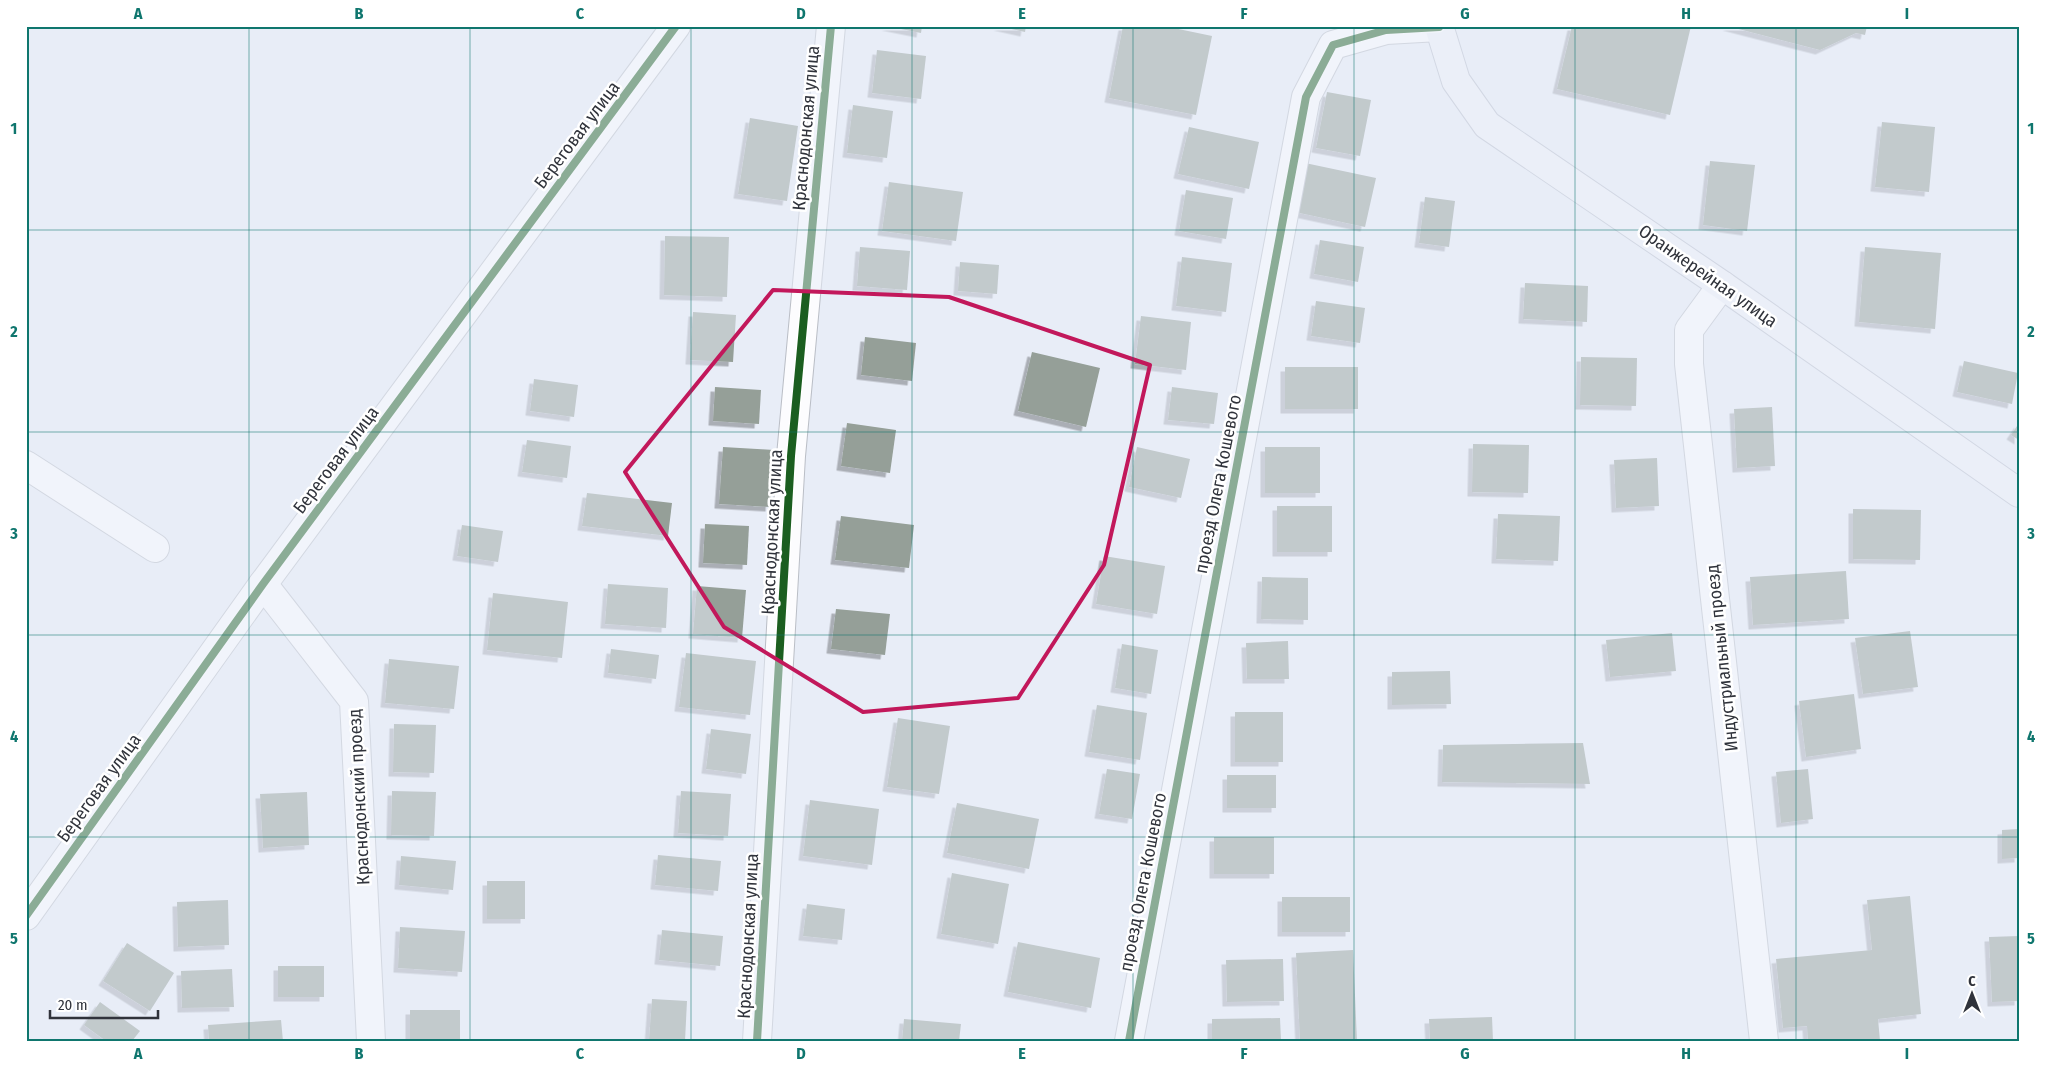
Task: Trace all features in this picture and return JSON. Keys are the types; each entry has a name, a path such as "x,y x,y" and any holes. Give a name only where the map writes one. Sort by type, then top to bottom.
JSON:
{"main road":[{"name":"Оранжерейная улица","path":"1439,26 1456,81 1487,125 1722,285 2019,493"}],"street":[{"name":"Береговая улица","path":"26,916 263,584 676,26"},
{"name":"Краснодонская улица","path":"757,1041 791,456 830,26"},
{"name":"проезд Олега Кошевого","path":"1129,1041 1306,97 1333,45 1386,30 1439,26"},
{"name":"Индустриальный проезд","path":"1722,285 1689,330 1689,364 1764,1041"},
{"path":"26,465 155,548"},
{"name":"Краснодонский проезд","path":"263,584 354,701 371,1041"}],"highlighted area":[{"path":"773,290 949,297 1150,365 1104,565 1018,698 863,712 724,627 625,472"}],"building":[{"path":"886,26 922,26 921,33"},
{"path":"998,26 1026,26 1025,32"},
{"path":"1123,26 1164,26 1212,36 1196,115 1109,98"},
{"path":"1572,26 1691,26 1670,115 1557,89"},
{"path":"1727,26 1867,26 1865,35 1856,33 1820,50"},
{"path":"877,50 926,56 921,99 872,93"},
{"path":"1327,92 1371,100 1360,156 1316,148"},
{"path":"853,105 893,111 887,158 847,153"},
{"path":"750,118 798,126 787,201 738,194"},
{"path":"1882,122 1935,127 1929,192 1875,187"},
{"path":"1189,127 1259,142 1249,189 1178,174"},
{"path":"1710,161 1755,165 1747,231 1703,225"},
{"path":"1305,163 1376,178 1365,227 1295,212"},
{"path":"889,182 963,192 956,241 882,231"},
{"path":"1186,190 1233,198 1226,239 1179,231"},
{"path":"1425,197 1455,201 1449,247 1419,243"},
{"path":"665,236 729,237 727,297 664,295"},
{"path":"1320,240 1364,247 1358,282 1314,274"},
{"path":"860,247 910,251 907,290 857,286"},
{"path":"1865,247 1941,253 1935,329 1859,322"},
{"path":"1182,257 1232,263 1226,312 1176,306"},
{"path":"960,262 999,265 997,294 958,291"},
{"path":"1525,283 1588,286 1587,322 1523,319"},
{"path":"1316,301 1365,308 1360,343 1311,336"},
{"path":"693,312 736,315 733,362 690,360"},
{"path":"1141,316 1191,322 1186,370 1135,364"},
{"path":"865,337 916,343 912,381 861,375"},
{"path":"1032,352 1100,368 1086,427 1018,411"},
{"path":"1581,357 1637,358 1636,406 1580,405"},
{"path":"1964,361 2018,373 2012,404 1957,392"},
{"path":"1285,367 1358,367 1358,409 1285,409"},
{"path":"534,379 578,385 574,417 530,411"},
{"path":"715,387 761,390 759,424 713,421"},
{"path":"1172,387 1218,393 1214,424 1168,420"},
{"path":"1772,407 1775,466 1737,468 1734,409"},
{"path":"847,423 896,430 890,473 841,466"},
{"path":"2019,423 2019,440 2011,435"},
{"path":"527,440 571,446 567,478 522,472"},
{"path":"1473,444 1529,445 1528,493 1472,492"},
{"path":"723,447 774,450 770,507 719,504"},
{"path":"1137,447 1190,459 1181,498 1129,487"},
{"path":"1265,447 1320,447 1320,493 1265,493"},
{"path":"1657,458 1659,506 1616,508 1614,460"},
{"path":"587,493 672,503 668,536 582,526"},
{"path":"1277,506 1332,506 1332,552 1277,552"},
{"path":"1853,509 1921,510 1920,560 1853,559"},
{"path":"1498,514 1560,516 1558,561 1496,559"},
{"path":"841,516 914,525 909,568 835,560"},
{"path":"705,524 749,526 747,565 703,563"},
{"path":"462,525 503,531 498,562 457,556"},
{"path":"1104,556 1165,566 1157,614 1096,604"},
{"path":"1846,571 1849,619 1753,625 1750,577"},
{"path":"1262,577 1308,578 1308,620 1261,619"},
{"path":"608,584 668,588 666,628 605,624"},
{"path":"697,586 746,590 742,638 693,634"},
{"path":"493,593 568,602 562,658 487,650"},
{"path":"836,609 890,614 885,655 831,649"},
{"path":"1910,631 1918,687 1863,694 1855,638"},
{"path":"1672,633 1676,671 1610,677 1606,640"},
{"path":"1288,641 1289,679 1247,679 1246,643"},
{"path":"1122,644 1158,650 1151,694 1115,688"},
{"path":"611,649 659,655 656,679 608,673"},
{"path":"686,653 756,661 750,715 679,707"},
{"path":"389,659 459,666 454,709 385,703"},
{"path":"1450,671 1451,704 1392,705 1392,672"},
{"path":"1854,694 1861,749 1806,757 1799,701"},
{"path":"1097,705 1147,713 1140,760 1089,752"},
{"path":"1235,712 1283,712 1283,762 1235,762"},
{"path":"898,718 950,726 939,794 887,787"},
{"path":"394,724 436,725 434,773 393,772"},
{"path":"711,729 751,734 746,774 706,769"},
{"path":"1583,743 1590,784 1442,782 1443,745"},
{"path":"1107,769 1140,774 1132,819 1099,814"},
{"path":"1808,769 1813,819 1781,823 1776,772"},
{"path":"1227,775 1276,775 1276,808 1227,808"},
{"path":"392,791 436,792 434,836 391,835"},
{"path":"681,791 731,794 728,836 678,833"},
{"path":"307,792 309,845 263,848 260,794"},
{"path":"810,800 879,809 872,865 803,856"},
{"path":"957,803 1039,819 1029,869 947,853"},
{"path":"2019,829 2019,858 2002,859 2002,830"},
{"path":"1214,837 1274,837 1274,874 1214,874"},
{"path":"658,855 721,861 718,891 655,885"},
{"path":"401,856 456,861 453,890 399,885"},
{"path":"952,873 1009,884 998,944 941,934"},
{"path":"487,881 525,881 525,919 487,919"},
{"path":"1910,896 1921,1014 1878,1019 1880,1041 1808,1041 1807,1026 1783,1028 1776,959 1872,950 1867,900"},
{"path":"1282,897 1350,897 1350,932 1282,932"},
{"path":"228,900 229,945 178,947 177,902"},
{"path":"807,904 845,909 842,940 803,936"},
{"path":"400,927 465,931 462,972 398,968"},
{"path":"662,930 723,936 720,966 659,960"},
{"path":"2019,936 2019,1001 1992,1002 1989,937"},
{"path":"1018,942 1100,958 1091,1008 1008,992"},
{"path":"127,943 174,973 150,1011 103,981"},
{"path":"1353,950 1357,1041 1300,1041 1296,953"},
{"path":"1283,959 1284,1001 1227,1002 1226,960"},
{"path":"278,966 324,966 324,997 278,997"},
{"path":"232,969 234,1007 182,1008 181,971"},
{"path":"652,999 687,1001 685,1041 649,1041"},
{"path":"100,1002 140,1031 132,1041 106,1041 84,1025"},
{"path":"410,1010 460,1010 460,1040 410,1040"},
{"path":"1492,1017 1493,1041 1430,1041 1429,1019"},
{"path":"1280,1018 1281,1041 1212,1041 1212,1019"},
{"path":"904,1019 961,1024 959,1041 902,1041"},
{"path":"281,1020 283,1041 209,1041 208,1025"}],"cycle path":[{"path":"26,916 263,584 676,26"},
{"path":"757,1041 791,456 831,26"},
{"path":"1129,1041 1306,97 1333,45 1386,30 1439,27"}]}
